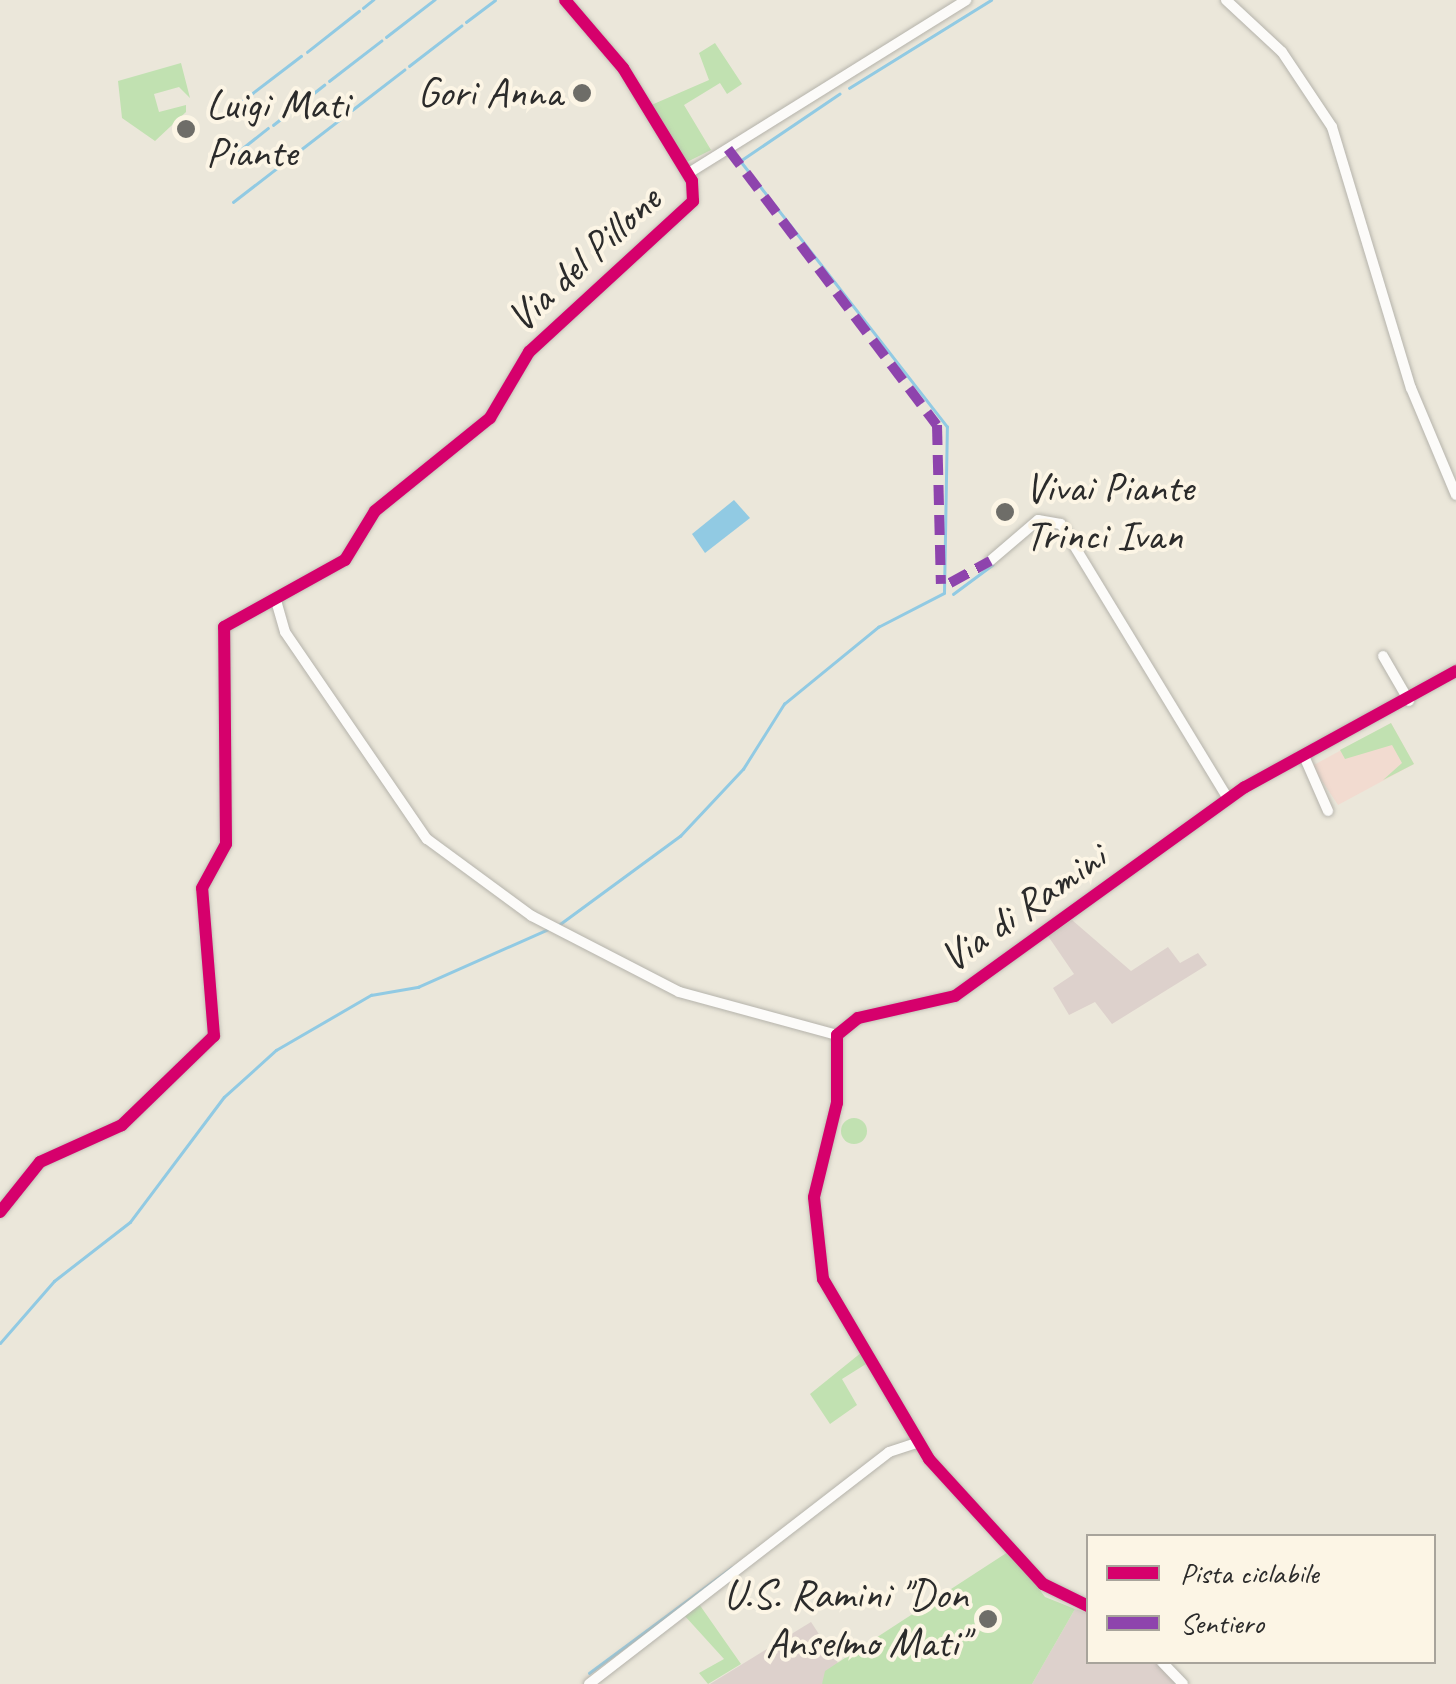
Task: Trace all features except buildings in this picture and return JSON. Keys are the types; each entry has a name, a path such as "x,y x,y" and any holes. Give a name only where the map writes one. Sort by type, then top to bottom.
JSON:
{"street":[{"path":"565,0 620,63 687,174"},
{"name":"Via del Pillone","path":"0,1212 40,1162 122,1125 214,1036 202,888 226,844 222,632 242,614 277,604 349,556 375,511 490,418 529,352 682,218 695,194 687,174 966,0"},
{"path":"1226,0 1271,39 1322,110 1363,228 1411,388 1456,495"},
{"path":"990,561 1038,520 1061,524 1228,799"},
{"path":"277,604 280,625 406,820 541,922 690,996 837,1035 838,1104 814,1197 819,1266 916,1442 1043,1584 1086,1605"},
{"path":"1383,656 1408,700"},
{"name":"Via di Ramini","path":"837,1035 858,1018 955,996 1228,799 1456,671"},
{"path":"1304,756 1328,811"},
{"path":"589,1684 630,1645 854,1488 889,1452 916,1442"},
{"path":"1164,1664 1183,1684"}],"shaded area":[{"path":"1391,723 1414,764 1338,805 1312,766"},
{"path":"1072,920 1131,971 1168,947 1180,963 1198,953 1207,965 1112,1024 1095,1002 1069,1015 1053,988 1074,974 1048,936"},
{"path":"1075,1609 1086,1612 1086,1664 1159,1664 1178,1684 1032,1684"},
{"path":"811,1622 838,1663 822,1684 710,1684"}],"green space":[{"path":"715,43 742,84 727,94 720,83 684,105 711,150 685,163 649,106 709,80 699,53"},
{"path":"181,63 190,98 179,87 154,94 159,112 186,105 186,112 155,141 122,118 118,81"},
{"path":"1391,723 1414,764 1383,780 1402,763 1392,745 1345,759 1340,750"},
{"path":"854,1118 863,1122 867,1131 863,1140 854,1144 845,1140 841,1131 845,1122"},
{"path":"862,1352 866,1364 842,1379 857,1405 830,1424 810,1394"},
{"name":"U.S. Ramini \"Don Anselmo Mati\"","path":"1011,1550 1045,1597 1075,1609 1032,1684 822,1684 825,1671"},
{"path":"699,1604 741,1664 708,1684 699,1673 724,1659 684,1615"}],"water":[{"path":"734,500 750,518 705,553 692,534"}],"waterway":[{"path":"363,8 373,0"},
{"path":"386,37 434,0"},
{"path":"466,22 495,0"},
{"path":"849,88 991,0"},
{"path":"307,52 359,11"},
{"path":"409,66 461,26"},
{"path":"329,81 381,41"},
{"path":"250,95 301,56"},
{"path":"352,110 404,70"},
{"path":"273,125 324,85"},
{"path":"560,924 680,836 743,769 784,704 878,627 944,593 947,427 740,161 839,94"},
{"path":"227,113 245,99"},
{"path":"295,154 347,114"},
{"path":"230,158 268,128"},
{"path":"233,202 290,158"},
{"path":"953,594 992,565"},
{"path":"0,1343 54,1281 130,1222 224,1097 276,1050 371,995 418,987 548,929"},
{"path":"589,1673 731,1568"}],"marked path":[{"path":"728,149 937,425 941,584"},
{"path":"950,583 990,561"}],"cycle path":[{"path":"0,1212 40,1162 122,1125 214,1036 202,888 226,844 224,627 345,560 375,511 490,418 529,352 693,201 692,181 623,68 565,0"},
{"path":"1086,1605 1043,1584 929,1459 823,1279 814,1197 837,1103 837,1035 858,1018 955,996 1245,787 1456,671"}],"place":[{"name":"Gori Anna","path":"582,93"},
{"name":"Luigi Mati Piante","path":"186,129"},
{"name":"Vivai Piante Trinci Ivan","path":"1005,512"},
{"name":"U.S. Ramini \"Don Anselmo Mati\"","path":"988,1619"}]}
